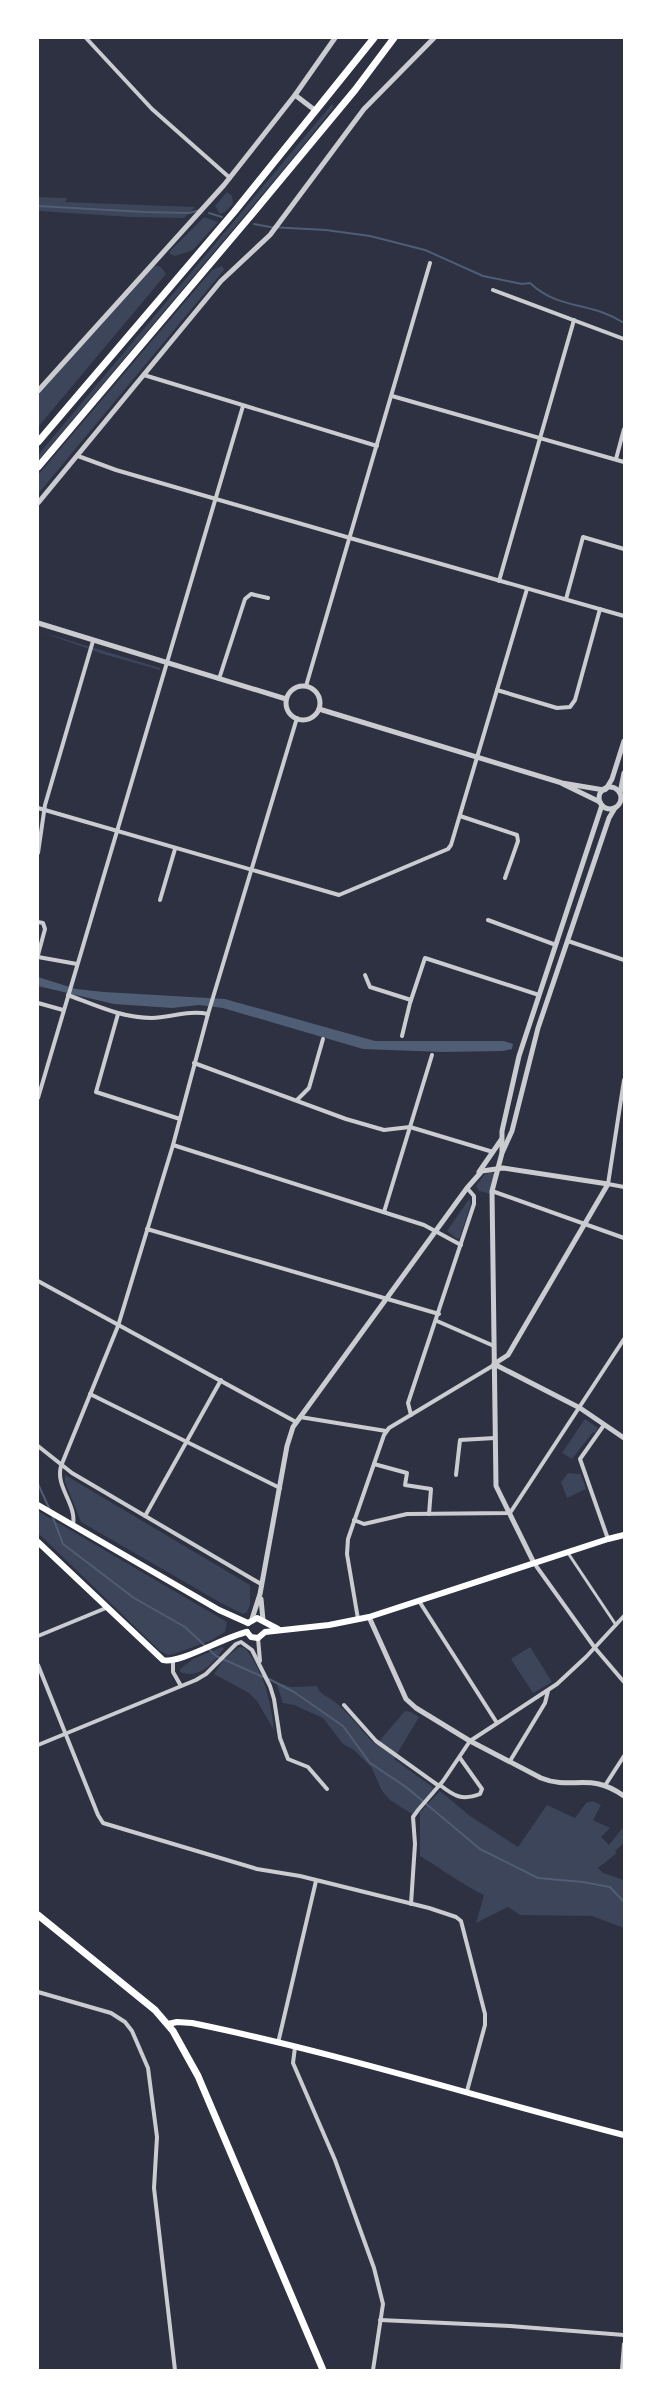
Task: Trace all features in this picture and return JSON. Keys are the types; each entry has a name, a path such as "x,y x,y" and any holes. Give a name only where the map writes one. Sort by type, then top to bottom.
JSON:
{"main road":[{"path":"38,442 234,212 374,38"},
{"path":"38,467 235,235 355,90 394,38"},
{"path":"39,1506 210,1605 250,1621 264,1621 274,1629 284,1630"},
{"path":"247,1632 251,1637 258,1638 266,1632 358,1620 624,1535"},
{"path":"38,1542 165,1661 173,1662 247,1632"},
{"path":"247,1632 250,1621"},
{"path":"264,1621 266,1632"},
{"path":"38,1916 146,2002 168,2024 198,2076 323,2370"},
{"path":"168,2024 192,2023 296,2047 467,2091 534,2112 624,2135"}],"street":[{"path":"86,38 152,109 230,178"},
{"path":"38,391 230,178 295,95 335,38"},
{"path":"38,503 221,280 270,234 364,109 434,38"},
{"path":"295,95 316,111"},
{"path":"306,686 430,263"},
{"path":"493,290 624,339"},
{"path":"499,581 574,320"},
{"path":"144,375 377,446"},
{"path":"392,396 624,462"},
{"path":"38,1098 243,406"},
{"path":"616,459 624,429"},
{"path":"77,455 116,470 624,616"},
{"path":"566,599 583,537 624,549"},
{"path":"38,808 251,870 344,894 449,848 527,589"},
{"path":"219,679 245,599 251,594 268,598"},
{"path":"497,690 557,708 570,708 600,609"},
{"path":"38,623 286,699"},
{"path":"38,853 44,810 93,640"},
{"path":"306,686 318,697 319,709 312,717 297,718 289,712 286,699 292,689 306,686"},
{"path":"319,709 562,783 605,789 614,788 622,795"},
{"path":"72,1525 73,1513 59,1479 61,1466 118,1326 173,1145 215,988 297,718"},
{"path":"502,1153 502,1139 519,1056 601,803 600,795 612,779 624,741"},
{"path":"624,773 619,807 609,818 533,1045 509,1140 502,1153 492,1191 496,1486 534,1563 595,1648 624,1682"},
{"path":"562,783 608,809 619,807"},
{"path":"460,816 518,835 506,878"},
{"path":"160,900 175,848"},
{"path":"488,920 556,945"},
{"path":"38,922 43,923 45,929 38,956 77,964"},
{"path":"568,941 624,960"},
{"path":"402,1036 425,958 539,995"},
{"path":"365,975 370,987 411,1000"},
{"path":"68,995 118,1014 151,1018 198,1011 208,1014"},
{"path":"38,1003 63,1010"},
{"path":"118,1014 96,1092 180,1119"},
{"path":"296,1100 309,1088 323,1040"},
{"path":"384,1212 432,1054"},
{"path":"194,1063 346,1119 384,1130 410,1127 493,1152"},
{"path":"358,1620 347,1554 348,1539 386,1431 508,1355 608,1184 624,1080"},
{"path":"250,1621 260,1594 289,1436 298,1420 502,1139"},
{"path":"173,1145 437,1230 461,1245"},
{"path":"477,1174 498,1168 624,1187"},
{"path":"411,1415 408,1403 439,1314 475,1198 467,1188"},
{"path":"492,1191 624,1238"},
{"path":"147,1229 439,1314"},
{"path":"38,1281 118,1326 298,1420 386,1431"},
{"path":"436,1321 494,1346"},
{"path":"510,1513 624,1339"},
{"path":"495,1364 580,1408 624,1438"},
{"path":"145,1516 221,1380"},
{"path":"90,1394 280,1488"},
{"path":"604,1425 579,1459 608,1539"},
{"path":"456,1475 460,1440 495,1438"},
{"path":"38,1446 61,1466 262,1584"},
{"path":"374,1464 407,1473 405,1485 431,1489 429,1514"},
{"path":"354,1520 364,1524 405,1515 510,1513"},
{"path":"568,1553 616,1625"},
{"path":"260,1594 264,1621"},
{"path":"419,1601 497,1723"},
{"path":"38,1636 106,1608"},
{"path":"411,1904 416,1844 413,1817 418,1810 440,1786 470,1741 548,1690 574,1670 624,1616"},
{"path":"369,1617 406,1699 416,1708 470,1741 548,1780 606,1784 624,1796"},
{"path":"258,1638 260,1665"},
{"path":"38,1745 206,1674 239,1642 246,1644 270,1686 279,1738 288,1759 308,1767 327,1789"},
{"path":"173,1662 173,1672 181,1686"},
{"path":"38,1665 98,1815 104,1823 257,1869 316,1881 456,1917 464,1929 485,2014 485,2025 467,2091"},
{"path":"510,1761 545,1703 548,1690"},
{"path":"344,1705 376,1741 440,1786 458,1797 468,1798 480,1794 482,1789 459,1757"},
{"path":"606,1784 624,1755"},
{"path":"278,2043 316,1881"},
{"path":"38,1992 111,2013 126,2022 148,2068 157,2137 154,2188 175,2370"},
{"path":"296,2047 293,2063 335,2160 374,2268 383,2304 373,2370"},
{"path":"380,2320 510,2326 624,2335"},
{"path":"622,2370 624,2344"}],"shaded area":[{"path":"332,104 334,107 293,158 38,461 38,455"},
{"path":"227,192 232,196 233,204 220,214 215,206"},
{"path":"38,197 67,198 65,202 195,207 184,218 130,217 38,211"},
{"path":"204,217 218,222 193,250 175,256 170,254 170,251"},
{"path":"153,265 161,267 166,274 38,427 38,395"},
{"path":"222,266 224,270 38,494 38,475 212,270"},
{"path":"38,631 160,668 160,670 103,654"},
{"path":"38,977 76,989 225,999 375,1041 504,1041 513,1044 512,1049 503,1051 443,1052 363,1049 223,1008 199,1005 172,1008 114,1004 38,986"},
{"path":"491,1172 495,1174 491,1194 479,1191 476,1186 484,1175"},
{"path":"469,1199 471,1203 460,1238 457,1239 447,1231"},
{"path":"585,1419 598,1428 572,1459 562,1453"},
{"path":"568,1473 581,1474 586,1489 567,1498 561,1482"},
{"path":"65,1475 250,1585 250,1605 247,1612 243,1614 221,1603 81,1522 65,1482"},
{"path":"38,1511 227,1622 225,1632 212,1640 174,1654 168,1655 160,1651 38,1533"},
{"path":"239,1647 245,1648 252,1657 262,1677 269,1698 274,1730 257,1701 249,1693 214,1674 224,1659"},
{"path":"530,1647 552,1682 533,1693 511,1659"},
{"path":"224,1648 211,1664 200,1672 187,1674 180,1672 180,1669 193,1659"},
{"path":"276,1682 291,1687 317,1686 322,1693 346,1712 376,1745 405,1711 419,1717 394,1759 434,1788 412,1814 390,1800 382,1791 372,1768 354,1750 343,1744 323,1718 294,1705 283,1703"},
{"path":"440,1791 470,1816 518,1847 547,1805 575,1818 586,1803 593,1801 601,1805 593,1820 610,1828 601,1837 609,1845 624,1826 624,1843 615,1851 617,1853 598,1868 603,1873 624,1880 624,1928 592,1916 520,1915 508,1907 476,1923 484,1895 420,1856 420,1812"}],"waterway":[{"path":"38,206 145,212 189,213 200,210"},
{"path":"209,213 222,217"},
{"path":"254,224 370,236 425,250 483,276 522,284 530,283 553,298 600,311 624,323"},
{"path":"38,1484 50,1510"},
{"path":"52,1515 63,1544 134,1598 185,1627 216,1656 263,1677"},
{"path":"269,1679 294,1692 343,1726 370,1763 406,1787 480,1849 538,1878 610,1887 624,1902"}]}
